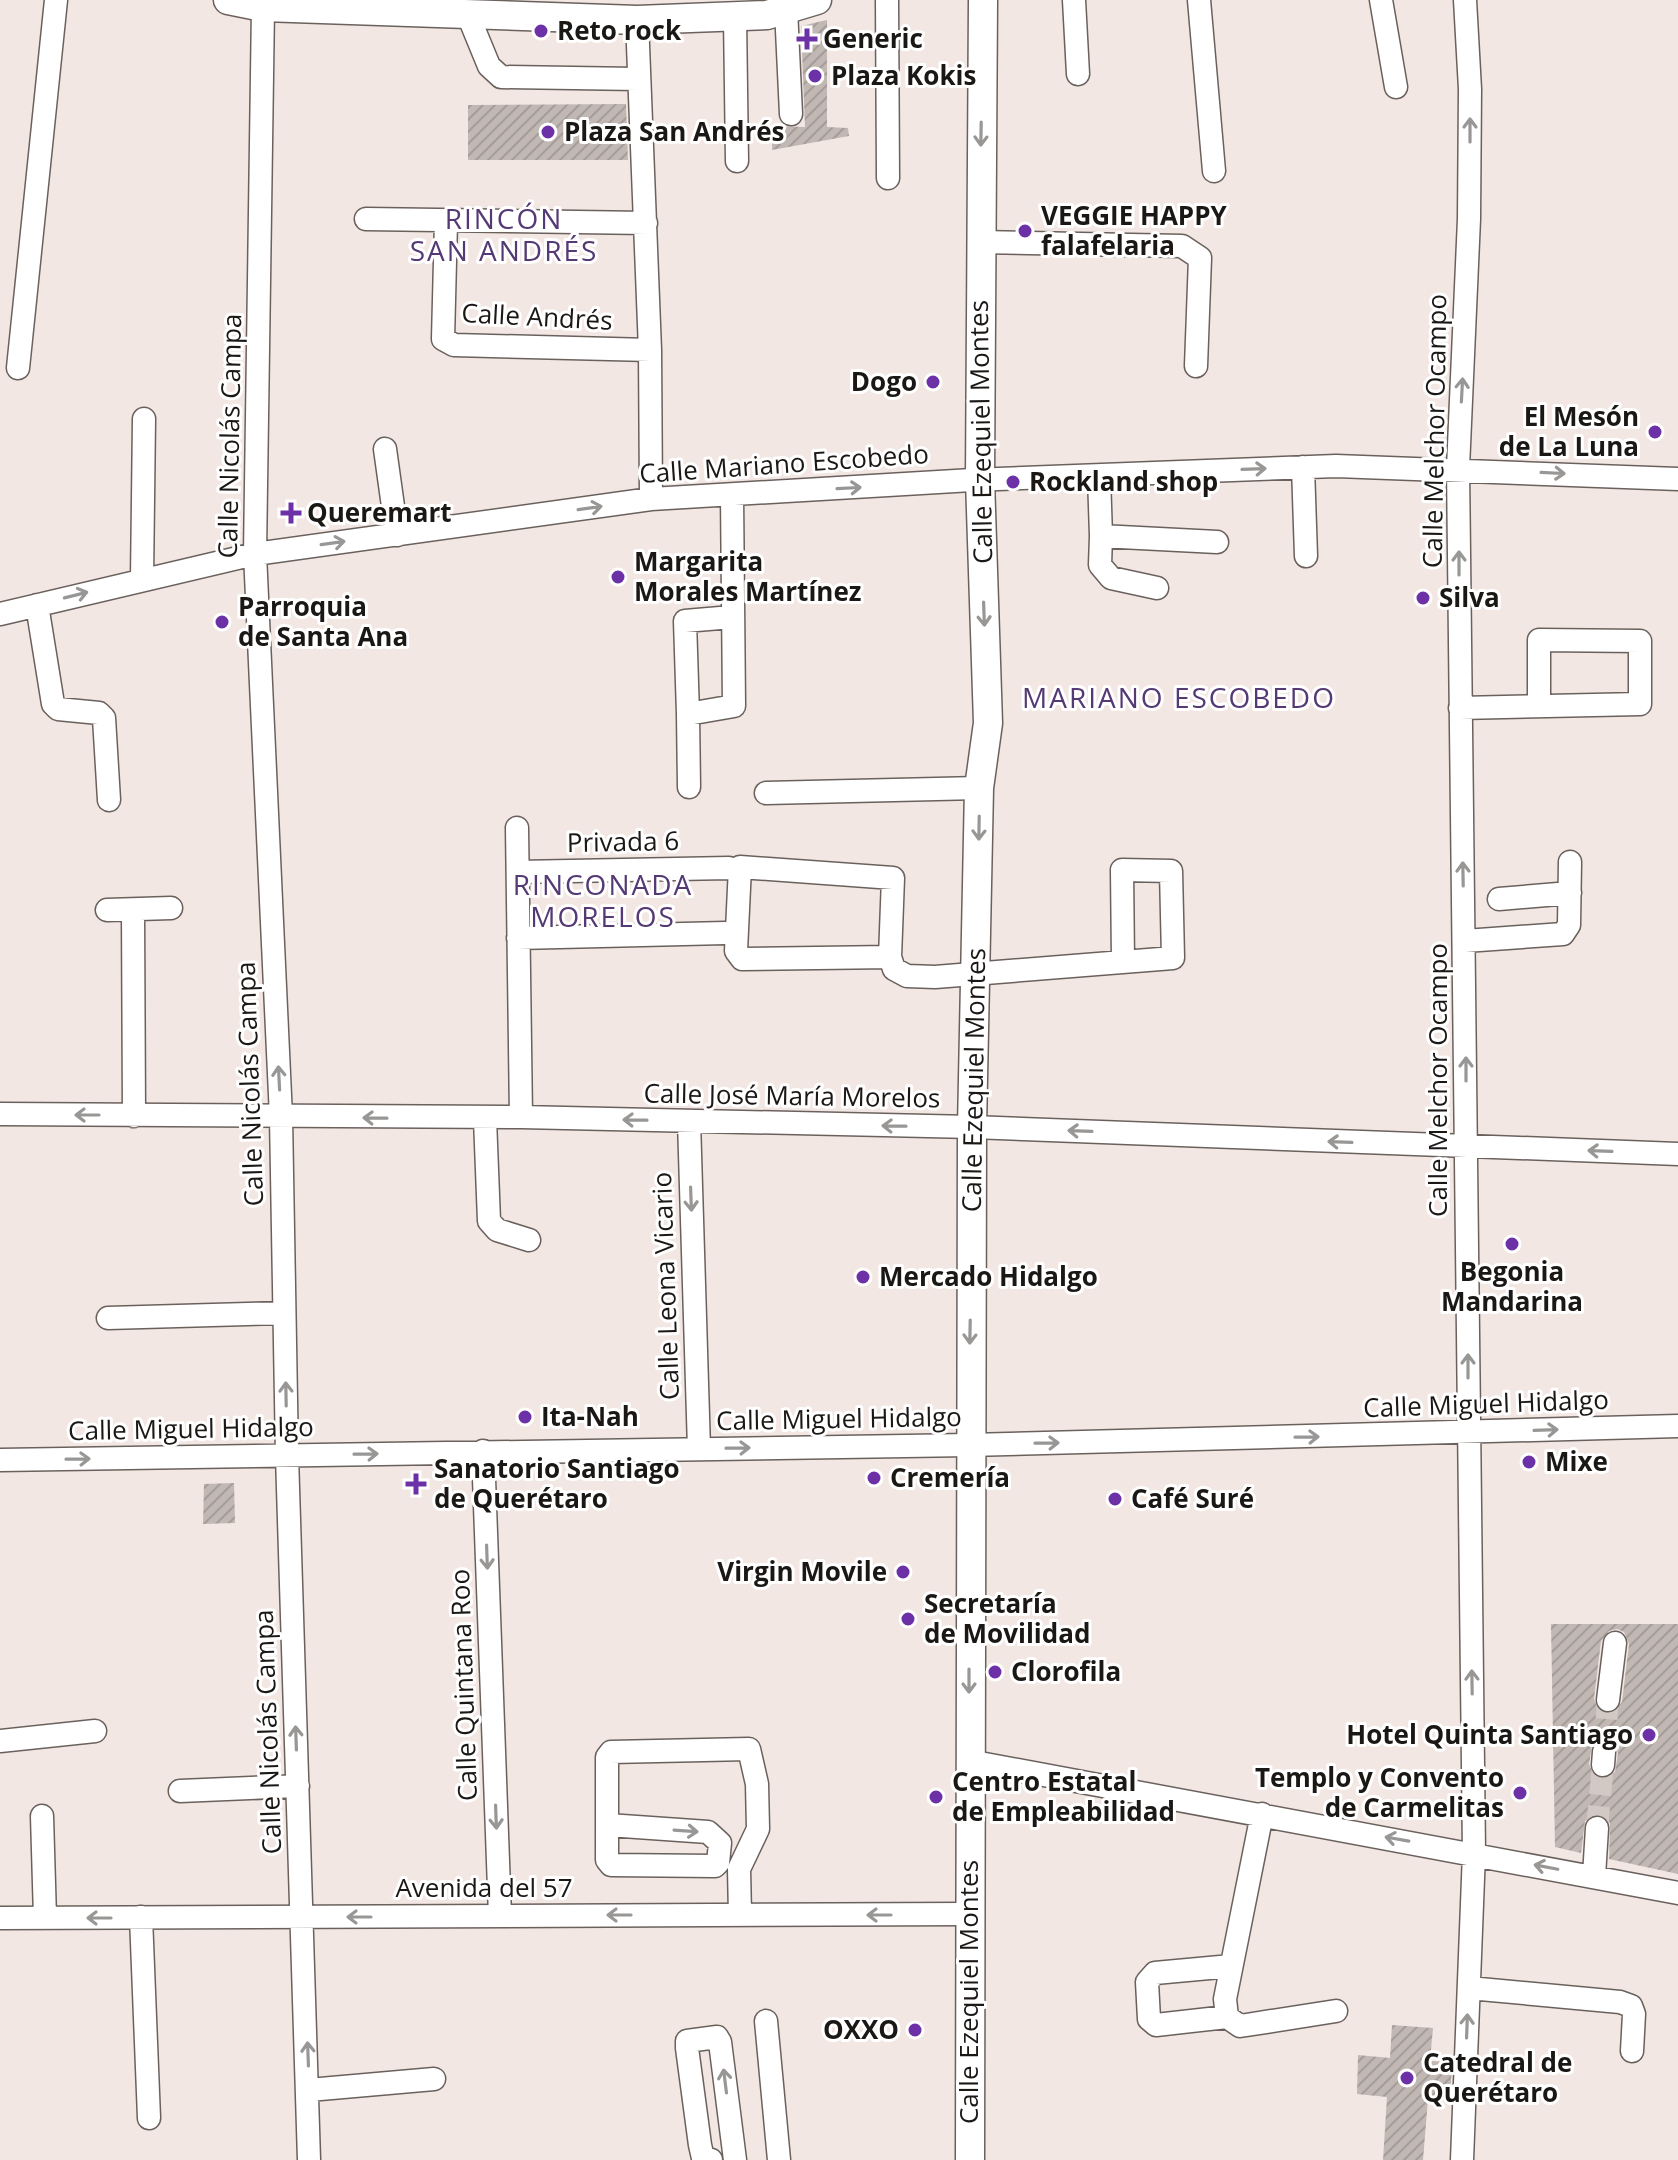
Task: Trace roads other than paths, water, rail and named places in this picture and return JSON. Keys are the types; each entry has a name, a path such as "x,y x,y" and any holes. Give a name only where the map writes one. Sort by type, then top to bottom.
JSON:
{"main road":[{"path":"228,0 263,7 637,20 767,15 817,0"},
{"name":"Calle Ezequiel Montes","path":"970,2160 968,1914 972,1127 979,788 988,723 980,480 983,0"}],"street":[{"path":"18,368 56,0"},
{"path":"887,0 888,178"},
{"path":"1074,0 1078,74"},
{"path":"1199,0 1214,171"},
{"path":"1381,0 1396,87"},
{"name":"Calle Melchor Ocampo","path":"1462,2160 1474,1853 1458,468 1469,219 1470,89 1465,0"},
{"name":"Calle Nicolás Campa","path":"263,7 255,554 281,1117 287,1456 309,2160"},
{"path":"786,9 791,114"},
{"path":"468,15 489,66 501,77 637,79"},
{"path":"735,17 737,161"},
{"path":"637,20 650,350 651,499"},
{"path":"366,219 646,223"},
{"name":"Calle Andrés","path":"446,222 443,339 454,345 650,350"},
{"path":"980,242 1182,246 1194,251 1200,258 1196,366"},
{"path":"142,579 144,419"},
{"path":"385,449 397,535"},
{"path":"1303,467 1306,556"},
{"name":"Calle Mariano Escobedo","path":"0,614 255,554 651,499 980,480 1303,467 1458,468 1678,479"},
{"path":"1099,476 1100,565 1111,578 1157,588"},
{"path":"688,714 734,706 732,495"},
{"path":"1101,536 1142,541 1217,542"},
{"path":"37,605 53,704 58,709 99,713 104,718 109,800"},
{"path":"689,787 685,621 732,617"},
{"path":"1460,708 1640,704 1640,641 1539,640 1539,706"},
{"path":"766,793 979,788"},
{"path":"517,828 521,1117"},
{"path":"1465,941 1563,934 1569,925 1570,862"},
{"path":"890,957 742,959 736,951 740,867 893,878 890,957 894,969 907,976 976,974 1173,958 1171,871 1122,870 1123,962"},
{"name":"Privada 6","path":"518,872 729,868"},
{"path":"1499,899 1570,893"},
{"path":"107,910 171,908"},
{"path":"133,911 134,1116"},
{"path":"518,938 725,933"},
{"name":"Calle José María Morelos","path":"0,1114 521,1117 972,1127 1678,1154"},
{"path":"485,1119 489,1221 497,1230 529,1240"},
{"name":"Calle Leona Vicario","path":"689,1121 699,1449"},
{"path":"108,1318 284,1313"},
{"name":"Calle Miguel Hidalgo","path":"0,1460 969,1445 1678,1426"},
{"name":"Calle Quintana Roo","path":"483,1451 500,1916"},
{"path":"1608,1700 1615,1643"},
{"path":"0,1741 95,1731"},
{"path":"608,1825 708,1832 720,1843 721,1852 715,1866 611,1865 607,1860 607,1757 611,1752 749,1749 757,1784 758,1829 739,1869 740,1915"},
{"path":"969,1761 1678,1893"},
{"path":"180,1791 298,1786"},
{"path":"1227,2017 1225,1999 1262,1814"},
{"path":"42,1816 45,1918"},
{"path":"1594,1876 1597,1828"},
{"path":"721,1852 739,1869"},
{"name":"Avenida del 57","path":"0,1918 968,1914"},
{"path":"141,1917 149,2118"},
{"path":"1231,1966 1155,1973 1147,1982 1149,2019 1156,2025 1227,2017 1240,2026 1336,2011"},
{"path":"1469,1988 1620,2002 1631,2006 1634,2014 1632,2051"},
{"path":"766,2021 779,2160"},
{"path":"717,2037 720,2042 724,2159 703,2158 687,2048 687,2041 693,2038 717,2037"},
{"path":"309,2090 434,2079"}],"tunnel":[{"path":"1604,1752 1608,1700"},
{"path":"1597,1828 1603,1765"}],"place":[{"name":"Reto rock","path":"541,31"},
{"name":"Generic","path":"807,39"},
{"name":"Plaza Kokis","path":"815,76"},
{"name":"Plaza San Andrés","path":"548,132"},
{"name":"VEGGIE HAPPY falafelaria","path":"1025,231"},
{"name":"Dogo","path":"933,382"},
{"name":"El Mesón de La Luna","path":"1655,432"},
{"name":"Rockland shop","path":"1013,482"},
{"name":"Queremart","path":"291,513"},
{"name":"Margarita Morales Martínez","path":"618,577"},
{"name":"Silva","path":"1423,598"},
{"name":"Parroquia de Santa Ana","path":"222,622"},
{"name":"Begonia Mandarina","path":"1512,1244"},
{"name":"Mercado Hidalgo","path":"863,1277"},
{"name":"Ita-Nah","path":"525,1417"},
{"name":"Mixe","path":"1529,1462"},
{"name":"Cremería","path":"874,1478"},
{"name":"Sanatorio Santiago de Querétaro","path":"416,1484"},
{"name":"Café Suré","path":"1115,1499"},
{"name":"Virgin Movile","path":"903,1572"},
{"name":"Secretaría de Movilidad","path":"908,1619"},
{"name":"Clorofila","path":"995,1672"},
{"name":"Hotel Quinta Santiago","path":"1649,1735"},
{"name":"Templo y Convento de Carmelitas","path":"1520,1793"},
{"name":"Centro Estatal de Empleabilidad","path":"936,1797"},
{"name":"OXXO","path":"915,2030"},
{"name":"Catedral de Querétaro","path":"1407,2078"}],"district":[{"name":"RINCÓN SAN ANDRÉS","path":"504,235"},
{"name":"MARIANO ESCOBEDO","path":"1179,698"},
{"name":"RINCONADA MORELOS","path":"603,901"}]}
